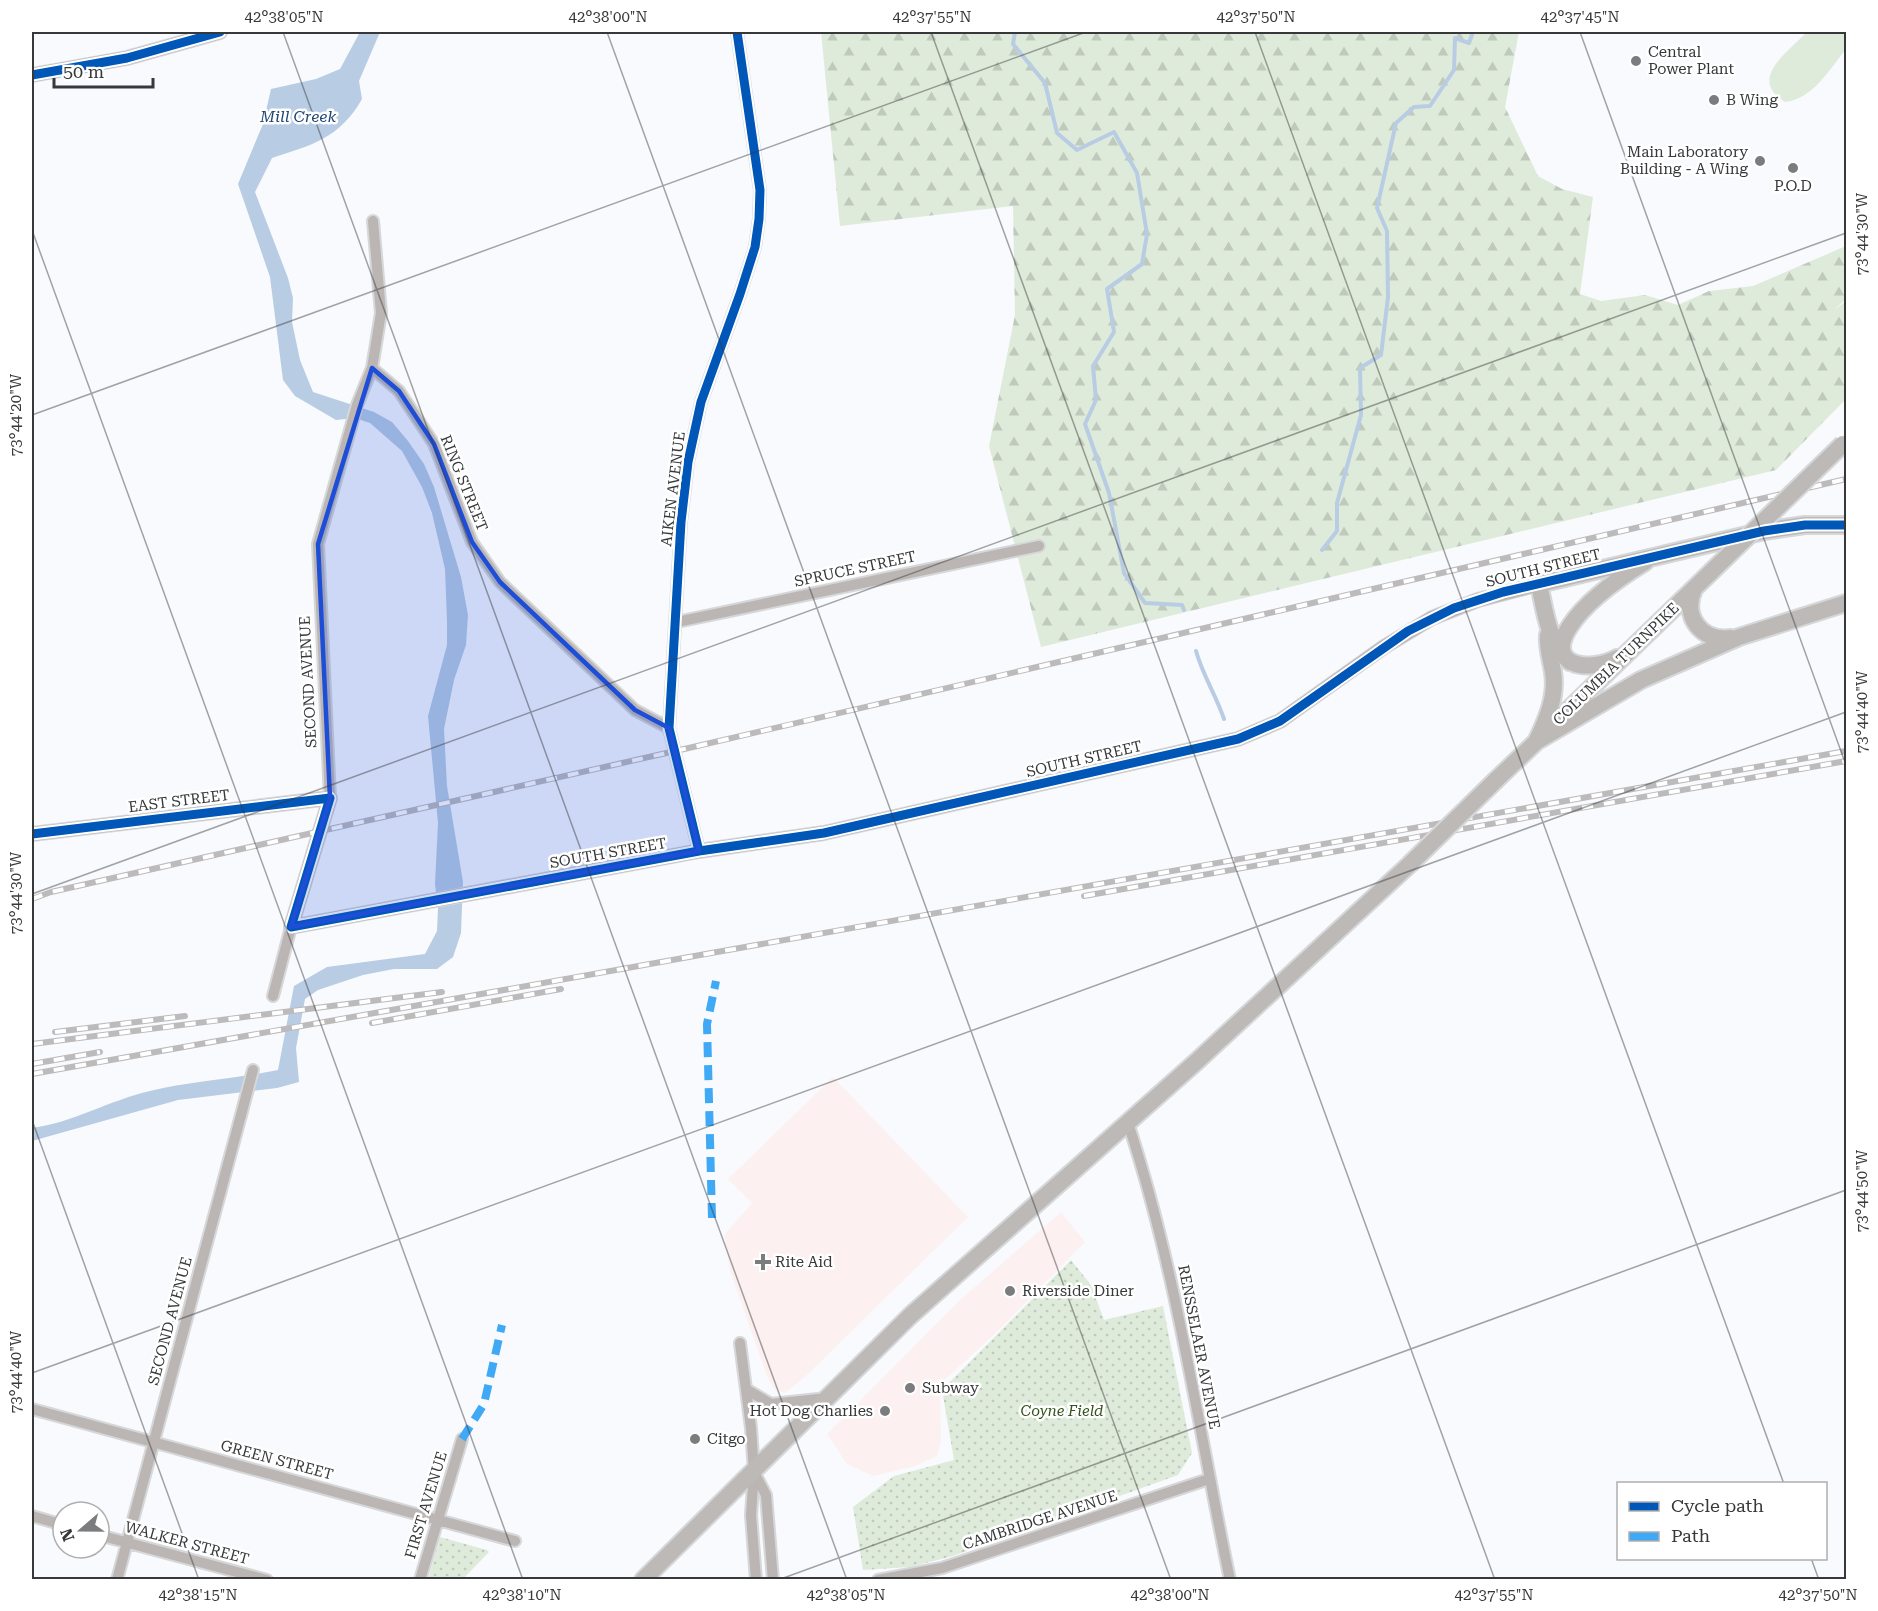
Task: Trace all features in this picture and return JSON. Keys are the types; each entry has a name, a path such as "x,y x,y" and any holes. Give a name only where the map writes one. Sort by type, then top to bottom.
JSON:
{"main road":[{"name":"COLUMBIA TURNPIKE","path":"1537,741 1845,443"},
{"name":"SOUTH STREET","path":"1539,584 1785,528 1846,525"},
{"path":"1570,662 1565,655 1565,638 1577,617 1620,579 1656,556"},
{"path":"1539,584 1548,625 1556,645 1570,662 1579,667 1600,666 1628,652"},
{"path":"1695,588 1689,600 1689,610 1698,628 1714,638 1739,638"},
{"path":"643,1580 925,1302 1128,1124 1410,864 1537,741 1641,680 1739,638 1846,603"},
{"path":"1537,741 1552,705 1554,674 1547,649 1548,625"}],"street":[{"path":"32,75 127,58 220,32"},
{"name":"AIKEN AVENUE","path":"699,851 669,728 677,622 681,522 694,436 701,402 755,247 759,219 760,190 737,32"},
{"path":"372,368 381,312 373,221"},
{"name":"SECOND AVENUE","path":"273,996 330,798 318,544 357,405 372,368"},
{"name":"RING STREET","path":"372,368 399,391 434,444 472,542 500,582 635,710 669,728"},
{"name":"SPRUCE STREET","path":"677,622 1039,546"},
{"name":"SOUTH STREET","path":"291,927 699,851 824,833 1238,739 1280,721 1384,647 1432,618 1478,600 1539,584"},
{"name":"EAST STREET","path":"32,834 330,798"},
{"name":"SECOND AVENUE","path":"117,1580 253,1070"},
{"name":"RENSSELAER AVENUE","path":"1128,1124 1151,1194 1165,1256 1230,1580"},
{"path":"740,1343 754,1472 751,1515 756,1580"},
{"path":"746,1389 771,1404 828,1398"},
{"name":"GREEN STREET","path":"32,1409 515,1540"},
{"name":"FIRST AVENUE","path":"420,1580 462,1439"},
{"path":"754,1472 766,1495 773,1580"},
{"name":"CAMBRIDGE AVENUE","path":"878,1580 942,1568 1209,1479"},
{"path":"32,1516 51,1522"},
{"name":"WALKER STREET","path":"111,1538 267,1580"},
{"path":"942,1568 945,1580"}],"highlighted area":[{"path":"372,368 399,391 434,444 472,542 500,582 635,710 669,728 699,851 291,927 330,798 318,544"}],"shaded area":[{"path":"833,1077 968,1217 806,1376 785,1393 775,1390 767,1376 730,1271 724,1235 752,1203 728,1179"},
{"path":"1061,1212 1085,1242 998,1331 940,1384 941,1442 937,1456 915,1466 873,1476 847,1464 827,1434 960,1300"}],"green space":[{"path":"821,32 1519,32 1505,107 1538,176 1562,189 1593,197 1580,294 1601,301 1645,295 1678,305 1709,291 1753,286 1846,246 1846,299 1834,310 1846,301 1846,399 1776,470 1041,647 989,446 1015,315 1013,206 840,226"},
{"path":"1807,32 1846,32 1846,49 1812,89 1795,100 1785,102 1774,93 1770,84 1770,75 1782,57"},
{"name":"Coyne Field","path":"1071,1260 1091,1285 1104,1320 1163,1306 1192,1453 1178,1475 953,1556 910,1567 863,1570 853,1507 894,1476 954,1460 942,1390"},
{"path":"440,1537 489,1552 463,1579 428,1579"}],"water":[{"name":"Mill Creek","path":"360,32 380,32 359,81 362,99 344,123 324,138 272,158 255,192 288,278 293,298 292,322 300,360 313,392 374,412 392,422 408,441 424,464 434,487 461,577 468,615 466,645 454,680 444,729 447,786 463,882 461,933 453,957 437,969 394,969 363,975 318,990 305,999 296,1048 299,1082 277,1088 178,1100 32,1141 32,1128 62,1121 135,1095 278,1070 294,986 327,967 425,954 437,931 438,909 435,884 438,823 428,716 447,645 447,621 445,569 432,513 422,487 402,451 370,423 355,418 336,420 295,396 283,380 270,277 238,184 263,124 271,89 316,79 340,69"}],"waterway":[{"path":"1015,32 1013,44 1045,83 1057,133 1077,150 1114,132 1137,173 1147,234 1142,264 1107,289 1114,332 1093,366 1096,400 1085,424 1109,493 1124,573 1145,603 1182,605 1184,610"},
{"path":"1322,550 1337,531 1337,503 1361,415 1360,368 1381,355 1388,297 1387,231 1377,208 1396,123 1414,107 1430,106 1454,70 1455,38 1469,43 1473,32"},
{"path":"1196,651 1224,719"}],"railway":[{"path":"32,899 51,892 693,747 1846,479"},
{"path":"32,1074 1846,751"},
{"path":"1084,896 1846,761"},
{"path":"372,1023 561,989"},
{"path":"32,1044 442,992"},
{"path":"55,1032 185,1016"},
{"path":"32,1064 100,1052"}],"marked path":[{"path":"712,1218 707,1024 716,981"},
{"path":"462,1439 484,1404 502,1325"}],"cycle path":[{"path":"32,75 127,58 220,32"},
{"path":"699,851 669,728 681,522 688,462 701,402 755,247 759,219 760,190 737,32"},
{"path":"32,834 330,798 291,927 699,851 824,833 1238,739 1280,721 1408,631 1454,608 1503,592 1764,531 1805,525 1846,525"}],"place":[{"name":"Central Power Plant","path":"1636,61"},
{"name":"B Wing","path":"1714,100"},
{"name":"Main Laboratory Building - A Wing","path":"1760,161"},
{"name":"P.O.D","path":"1793,168"},
{"name":"Rite Aid","path":"763,1262"},
{"name":"Riverside Diner","path":"1010,1291"},
{"name":"Subway","path":"910,1388"},
{"name":"Hot Dog Charlies","path":"885,1411"},
{"name":"Citgo","path":"695,1439"}]}
